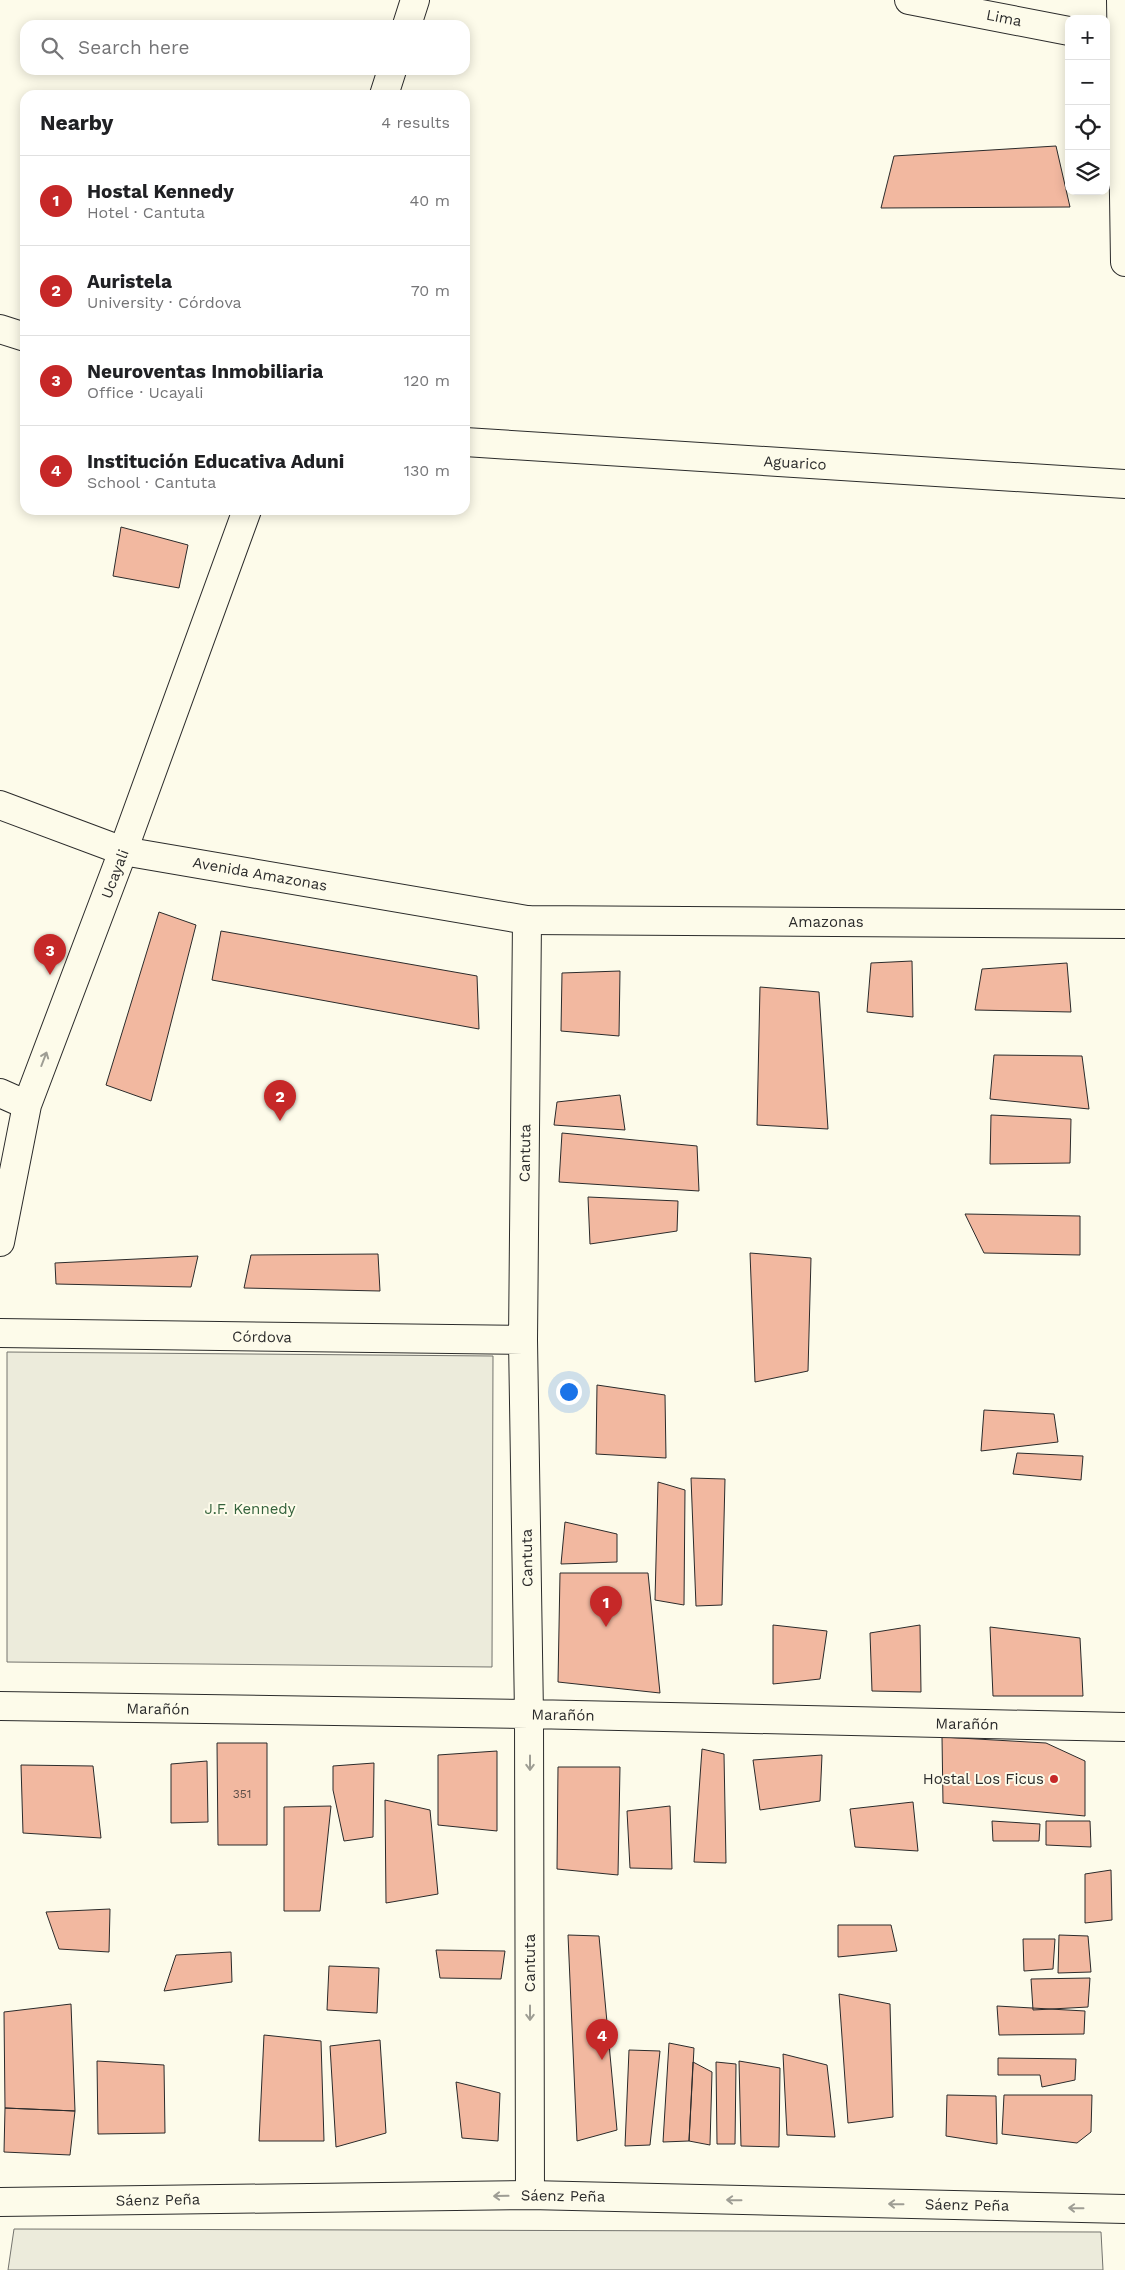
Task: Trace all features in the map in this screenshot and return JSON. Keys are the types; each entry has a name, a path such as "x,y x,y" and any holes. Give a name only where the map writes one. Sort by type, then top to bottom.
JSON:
{"street":[{"path":"409,20 415,0"},
{"name":"Lima","path":"909,0 1065,29"},
{"path":"1121,0 1117,40 1125,262"},
{"path":"386,90 390,75"},
{"path":"0,329 20,335"},
{"name":"Aguarico","path":"470,442 1125,484"},
{"name":"Ucayali","path":"0,1242 27,1105 123,851 245,515"},
{"name":"Avenida Amazonas","path":"0,805 123,851 527,920"},
{"name":"Amazonas","path":"527,920 1125,924"},
{"name":"Cantuta","path":"527,920 523,1340 530,1714 530,2195"},
{"path":"0,1094 27,1105"},
{"name":"Córdova","path":"0,1333 523,1340"},
{"name":"Marañón","path":"0,1706 530,1714 1125,1727"},
{"name":"Sáenz Peña","path":"0,2202 530,2195 1125,2209"}],"green space":[{"name":"J.F. Kennedy","path":"7,1352 493,1356 492,1667 7,1662"},
{"path":"14,2229 1101,2232 1103,2270 8,2270"}],"building":[{"path":"1056,146 1065,185 1065,195 1067,195 1070,207 881,208 894,156"},
{"path":"121,527 188,545 179,588 113,576"},
{"path":"159,912 196,925 151,1101 106,1085"},
{"path":"221,931 477,976 479,1029 212,980"},
{"path":"912,961 913,1017 867,1012 871,963"},
{"path":"1067,963 1071,1012 975,1010 982,969"},
{"path":"620,971 619,1036 561,1031 562,973"},
{"path":"760,987 819,992 828,1129 757,1125"},
{"path":"994,1055 1082,1056 1089,1109 990,1099"},
{"path":"620,1095 625,1130 554,1125 557,1102"},
{"path":"991,1115 1071,1119 1070,1163 990,1164"},
{"path":"562,1133 697,1146 699,1191 559,1182"},
{"path":"588,1197 678,1201 677,1231 590,1244"},
{"path":"965,1214 1080,1216 1080,1255 984,1253"},
{"path":"750,1253 811,1258 808,1371 755,1382"},
{"path":"378,1254 380,1291 244,1288 251,1255"},
{"path":"198,1256 191,1287 56,1284 55,1263"},
{"path":"597,1385 665,1395 666,1458 596,1454"},
{"path":"984,1410 1054,1414 1058,1442 981,1451"},
{"path":"1017,1453 1083,1456 1081,1480 1013,1474"},
{"path":"691,1478 725,1479 722,1605 696,1606"},
{"path":"658,1482 685,1490 684,1605 655,1600"},
{"path":"565,1522 617,1534 617,1562 561,1564"},
{"path":"560,1573 648,1573 660,1693 558,1682"},
{"path":"773,1625 827,1631 820,1679 773,1684"},
{"path":"920,1625 921,1692 872,1691 870,1633"},
{"path":"990,1627 1080,1638 1083,1696 993,1696"},
{"path":"942,1737 1046,1743 1085,1761 1085,1816 943,1803"},
{"path":"217,1743 267,1743 267,1845 218,1845"},
{"path":"702,1749 724,1754 726,1863 694,1862"},
{"path":"497,1751 497,1831 438,1825 438,1755"},
{"path":"822,1755 820,1801 760,1810 753,1760"},
{"path":"207,1761 208,1822 171,1823 171,1764"},
{"path":"374,1763 373,1837 344,1841 333,1790 333,1766"},
{"path":"21,1765 93,1766 101,1838 23,1833"},
{"path":"558,1767 620,1767 618,1875 557,1869"},
{"path":"385,1800 430,1810 438,1894 386,1903"},
{"path":"913,1802 918,1851 855,1847 850,1809"},
{"path":"331,1806 320,1911 284,1911 284,1807"},
{"path":"670,1806 672,1869 630,1868 627,1811"},
{"path":"992,1821 1040,1824 1039,1841 993,1841"},
{"path":"1046,1821 1090,1821 1091,1847 1046,1845"},
{"path":"1111,1870 1112,1920 1085,1923 1085,1874"},
{"path":"110,1909 109,1952 59,1949 46,1912"},
{"path":"838,1925 891,1925 897,1951 838,1957"},
{"path":"568,1935 599,1936 617,2130 577,2141"},
{"path":"1059,1935 1088,1936 1091,1972 1058,1973"},
{"path":"1023,1939 1055,1939 1053,1969 1024,1971"},
{"path":"436,1950 505,1951 501,1979 440,1978"},
{"path":"231,1952 232,1982 164,1991 176,1955"},
{"path":"329,1966 379,1968 377,2013 327,2010"},
{"path":"1090,1978 1088,2007 1033,2010 1031,1979"},
{"path":"839,1994 890,2004 893,2117 848,2123"},
{"path":"71,2004 75,2111 5,2108 4,2012"},
{"path":"997,2006 1085,2011 1084,2034 999,2035"},
{"path":"264,2035 321,2041 324,2141 259,2141"},
{"path":"380,2040 386,2133 336,2147 330,2046"},
{"path":"669,2043 694,2048 689,2141 663,2142"},
{"path":"629,2050 660,2051 650,2145 625,2146"},
{"path":"783,2054 827,2065 835,2137 787,2135"},
{"path":"998,2058 1076,2059 1075,2080 1042,2087 1040,2075 998,2075"},
{"path":"97,2061 164,2065 165,2133 98,2134"},
{"path":"739,2061 780,2068 779,2147 741,2146"},
{"path":"693,2062 712,2072 710,2145 689,2141"},
{"path":"716,2062 736,2064 735,2144 717,2144"},
{"path":"456,2082 500,2093 498,2141 462,2138"},
{"path":"947,2095 996,2096 997,2144 946,2136"},
{"path":"1004,2095 1092,2095 1091,2132 1077,2143 1002,2134"},
{"path":"5,2108 75,2111 70,2155 4,2152"}],"place":[{"name":"Neuroventas Inmobiliaria","path":"50,975"},
{"name":"Auristela","path":"280,1121"},
{"name":"Hostal Kennedy","path":"606,1627"},
{"name":"Hostal Los Ficus","path":"1054,1779"},
{"name":"Institución Educativa Aduni","path":"602,2060"}]}
